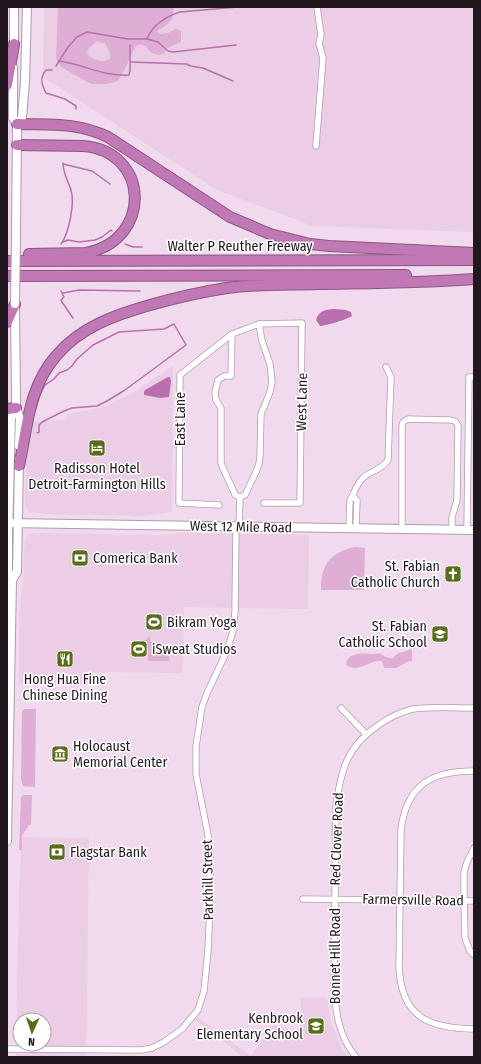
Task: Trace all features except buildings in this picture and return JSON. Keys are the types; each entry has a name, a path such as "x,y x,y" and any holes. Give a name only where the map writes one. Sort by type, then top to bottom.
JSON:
{"highway":[{"path":"7,85 14,40"},
{"path":"17,124 70,125 94,130 114,140 230,217 276,236 310,244 336,247 474,253"},
{"path":"7,254 86,253 101,248 114,241 125,229 130,222 135,205 134,187 129,174 120,162 104,150 83,146 17,145"},
{"name":"Walter P Reuther Freeway","path":"7,261 474,260"},
{"path":"7,276 474,275"},
{"path":"7,283 137,283 210,276"},
{"path":"19,466 28,412 35,390 46,369 55,356 70,342 87,329 108,318 184,296 228,288 262,285 474,280"},
{"path":"7,322 15,304"}],"main road":[{"path":"13,578 8,571 7,523 16,236 17,124 13,118 14,40 10,23 14,7"},
{"path":"17,124 22,118 27,7"},
{"path":"14,40 20,44 26,37"},
{"path":"7,840 13,578 17,572 20,418 11,409"},
{"name":"West 12 Mile Road","path":"7,523 471,530"}],"street":[{"path":"316,146 323,58 320,43 321,35 317,7"},
{"name":"West Lane","path":"244,329 259,324 302,323 300,504 264,503"},
{"path":"232,334 232,376 224,376 218,380 215,392 216,400 221,408 220,463 232,485 235,495 240,497 245,495 259,464 261,414 270,392 272,382 270,364 262,341 259,324"},
{"name":"East Lane","path":"219,505 180,504 180,375 232,334 244,329"},
{"path":"352,529 350,500 362,478 383,466 388,460 391,377 386,367"},
{"path":"471,530 472,377"},
{"path":"402,530 402,425 403,422 408,419 450,420 457,423 457,500 452,517 452,530"},
{"name":"Parkhill Street","path":"7,1049 141,1050 152,1048 172,1038 198,1010 204,991 208,950 210,852 196,774 196,746 202,707 207,693 227,652 233,631 235,612 237,527 240,497"},
{"name":"Red Clover Road","path":"335,899 336,806 340,778 352,751 360,739 388,718 399,713 436,707 474,708"},
{"path":"341,708 366,734"},
{"path":"474,771 443,773 435,776 425,782 411,797 406,807 401,829 400,900 400,978 408,1002 416,1013 426,1021 442,1027 474,1029"},
{"path":"474,848 464,872 465,938 470,951 474,955"},
{"name":"Farmersville Road","path":"303,899 474,901"},
{"name":"Bonnet Hill Road","path":"335,899 334,989 336,1016 342,1036 356,1057"}],"shaded area":[{"path":"44,7 474,7 474,232 313,226 217,190 43,77"},
{"path":"58,7 173,7 174,12 170,22 157,31 160,34 168,33 176,29 181,31 181,42 167,48 164,54 158,55 150,52 145,46 137,45 118,81 107,84 91,84 61,67 56,59","holes":["96,42 105,43 110,53 110,59 98,61 87,54 88,49"]},
{"path":"325,310 346,310 351,312 352,316 320,326 316,320 319,314"},
{"path":"173,366 172,512 146,516 48,514 30,512 27,509 25,506 25,495 28,422 65,420 68,414 105,407 134,392"},
{"path":"170,377 171,381 169,397 160,398 144,395 145,390"},
{"path":"28,534 309,535 308,609 184,607 182,673 93,672 92,684 19,683 19,616 24,573 24,549 26,537"},
{"path":"355,547 365,548 364,590 321,590 323,573 329,561 339,552"},
{"path":"149,637 150,642 155,642 155,647 170,647 169,661 148,661 148,651 145,650 145,646 141,646 142,640 146,640"},
{"path":"410,649 412,650 412,661 396,668 384,668 381,661 372,662 355,668 346,665 349,658 356,654 381,654 389,658 393,658 398,653"},
{"path":"25,709 36,709 35,787 23,786 21,779 22,711"},
{"path":"24,795 32,795 31,825 29,825 22,836 22,850 19,850 21,797"},
{"path":"22,837 89,838 86,1057 16,1057 16,1052 52,1052 52,1012 17,1012 19,887"},
{"name":"Kenbrook Elementary School","path":"301,997 327,998 331,1022 342,1049 348,1057 243,1057 195,1020 197,1017 251,1056 273,1024 300,1033"}],"waterway":[{"path":"147,39 152,29 156,25 180,12 238,7"},
{"path":"56,66 68,47 77,37 87,32 128,39 147,39 158,42 168,51 173,52 236,45"},
{"path":"59,61 111,74 129,75 130,45"},
{"path":"131,62 186,64 203,68 233,81"},
{"path":"52,70 46,70 42,76 42,84 46,93 65,99 76,106 76,109"},
{"path":"61,244 69,226 72,210 71,190 65,174 63,163"},
{"path":"63,164 92,171 110,184"},
{"path":"63,242 68,240 79,242 95,240 111,230 112,231"},
{"path":"125,244 133,247 142,247"},
{"path":"63,293 79,290 140,291"},
{"path":"61,291 64,297 61,300 73,318"},
{"path":"35,411 45,385 54,379 59,373 72,366 77,359 93,345 119,332 164,329 174,324 186,345 125,390 107,401 97,406 72,408 64,411 42,422 39,425 39,432 37,433"}],"place":[{"name":"Radisson Hotel Detroit-Farmington Hills","path":"97,448"},
{"name":"Comerica Bank","path":"80,558"},
{"name":"St. Fabian Catholic Church","path":"453,574"},
{"name":"Bikram Yoga","path":"154,622"},
{"name":"St. Fabian Catholic School","path":"440,634"},
{"name":"iSweat Studios","path":"139,649"},
{"name":"Hong Hua Fine Chinese Dining","path":"65,659"},
{"name":"Holocaust Memorial Center","path":"60,754"},
{"name":"Flagstar Bank","path":"57,852"},
{"name":"Kenbrook Elementary School","path":"316,1026"}]}
